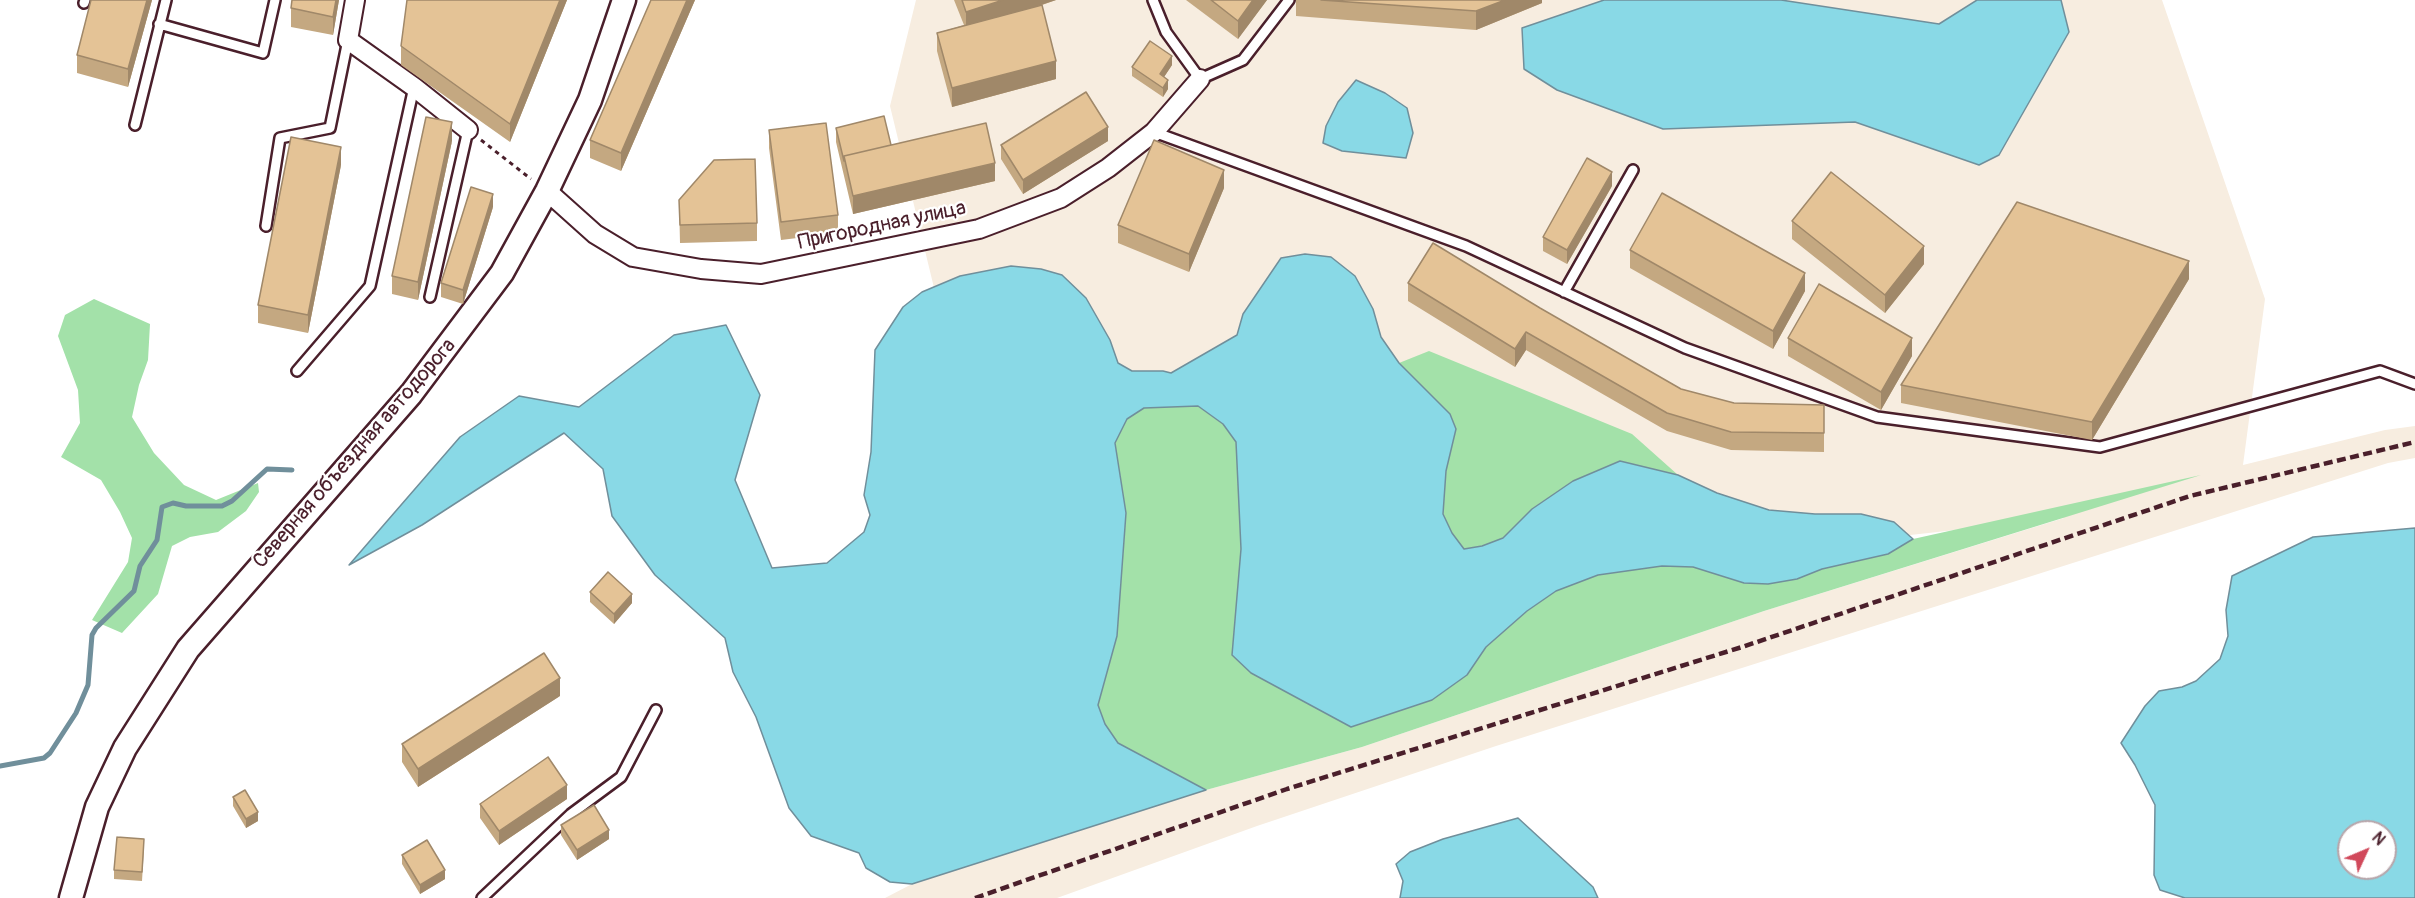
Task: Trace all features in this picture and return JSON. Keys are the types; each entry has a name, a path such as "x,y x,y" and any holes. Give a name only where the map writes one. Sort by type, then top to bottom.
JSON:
{"street":[{"path":"355,0 348,40 414,87 468,130"},
{"name":"Северная объездная автодорога","path":"70,898 97,807 125,748 188,649 334,484 456,337 502,273 547,191 590,100 624,0"},
{"name":"Пригородная улица","path":"547,191 595,234 633,257 701,269 761,274 979,229 1061,198 1108,168 1154,132 1200,79"}],"lane":[{"path":"135,125 166,0"},
{"path":"159,24 263,53 275,0"},
{"path":"1153,0 1166,32 1200,79 1243,60 1289,0"},
{"path":"266,226 280,138 330,128 348,40"},
{"path":"297,371 370,286 414,87"},
{"path":"430,297 468,130"},
{"path":"1154,132 1466,246 1685,348 1877,417 2100,447 2380,371 2415,384"},
{"path":"1564,292 1633,170"},
{"path":"482,898 571,814 621,777 656,711"}],"path":[{"path":"468,130 547,191"}],"shaded area":[{"path":"916,0 2162,0 2265,299 2243,465 2385,430 2415,426 2415,458 2388,463 1496,746 1257,826 1057,898 885,898 912,884 1206,790 1362,747 1764,611 2064,518 1820,545 1114,398 943,325 890,106"}],"green space":[{"path":"94,299 150,324 148,360 139,385 132,417 154,453 184,485 216,500 258,483 259,492 246,511 218,532 190,537 172,546 158,594 122,633 92,620 128,562 132,538 101,480 61,457 80,423 78,390 58,336 65,315"},
{"path":"1429,351 1632,434 1678,475 1620,461 1573,481 1532,509 1503,538 1482,546 1464,549 1452,533 1443,514 1446,471 1456,429 1399,363"},
{"path":"1198,406 1223,424 1236,442 1241,549 1232,655 1467,675 1486,647 1527,611 1556,591 1598,575 1662,566 1693,567 1744,583 1768,584 1797,579 1822,569 1888,554 1913,539 2201,475 1764,611 1362,747 1206,790 1118,743 1105,724 1098,705 1117,636 1126,513 1115,443 1127,419 1144,408"}],"water":[{"path":"1604,0 1781,0 1939,24 1977,0 2061,0 2069,32 1999,155 1979,165 1855,122 1663,129 1557,90 1524,69 1522,28"},
{"path":"1356,80 1385,93 1407,108 1413,133 1406,158 1342,151 1323,143 1326,126 1338,102"},
{"path":"1305,254 1331,257 1355,276 1373,309 1381,337 1399,363 1450,414 1456,429 1446,471 1443,514 1452,533 1464,549 1482,546 1503,538 1532,509 1573,481 1620,461 1678,475 1717,493 1769,510 1815,514 1861,514 1894,522 1913,539 1888,554 1822,569 1797,579 1768,584 1744,583 1693,567 1662,566 1598,575 1556,591 1527,611 1486,647 1467,675 1432,700 1351,727 1251,673 1232,655 1241,549 1236,442 1223,424 1198,406 1144,408 1127,419 1115,443 1126,513 1117,636 1098,705 1105,724 1118,743 1206,790 912,884 890,882 866,868 859,853 811,836 789,808 756,717 733,672 725,638 655,575 612,516 603,469 564,433 422,525 349,565 460,437 519,396 579,407 674,335 726,325 760,395 735,480 772,568 827,563 864,532 870,515 864,495 871,452 875,350 903,307 922,292 960,276 1011,266 1041,269 1062,275 1086,298 1110,340 1118,363 1132,371 1171,373 1237,335 1243,314 1281,258"},
{"path":"2415,528 2415,898 2185,898 2160,890 2154,875 2155,805 2121,743 2145,706 2159,691 2182,687 2196,681 2220,659 2228,636 2226,610 2232,576 2313,537"},
{"path":"1518,818 1593,887 1598,898 1400,898 1403,881 1396,864 1410,852 1443,839"}],"building":[{"path":"91,0 147,0 128,69 77,55"},
{"path":"292,0 336,0 333,17 291,8"},
{"path":"407,0 560,0 510,124 401,46"},
{"path":"651,0 687,0 621,153 590,140"},
{"path":"962,0 1003,0 966,12"},
{"path":"1211,0 1253,0 1238,21"},
{"path":"1321,0 1505,0 1476,11"},
{"path":"1042,5 1056,61 952,88 937,33"},
{"path":"1150,41 1172,56 1160,74 1168,80 1163,88 1132,67"},
{"path":"1086,92 1108,127 1023,180 1001,145"},
{"path":"884,116 891,145 844,156 844,161 836,128"},
{"path":"426,117 452,122 418,282 392,276"},
{"path":"826,123 838,215 781,222 769,130"},
{"path":"986,123 995,163 853,196 844,156"},
{"path":"291,137 341,147 308,315 258,305"},
{"path":"1154,140 1224,170 1189,254 1118,225"},
{"path":"1587,158 1612,172 1567,250 1543,237"},
{"path":"755,159 757,223 680,225 679,200 714,160"},
{"path":"1831,172 1924,246 1885,295 1792,221"},
{"path":"471,187 493,194 463,290 441,283"},
{"path":"1662,193 1805,273 1773,331 1630,250"},
{"path":"2017,202 2189,261 2092,422 1901,385"},
{"path":"1433,243 1681,389 1734,403 1824,405 1824,433 1731,432 1667,413 1526,332 1515,349 1408,283"},
{"path":"1819,284 1912,338 1881,392 1788,338"},
{"path":"608,572 632,594 614,614 590,592"},
{"path":"544,653 560,678 418,769 402,744"},
{"path":"548,757 567,785 499,831 480,804"},
{"path":"245,790 258,812 246,819 233,797"},
{"path":"594,805 609,830 577,850 561,825"},
{"path":"117,837 144,839 142,872 114,870"},
{"path":"427,840 445,870 420,885 402,855"}],"waterway":[{"path":"0,766 44,758 50,753 76,713 88,685 92,635 96,628 134,591 140,566 157,540 162,507 173,503 186,506 222,506 232,501 267,469 292,470"}],"railway":[{"path":"975,898 1287,789 1742,647 2190,496 2415,442"}]}
